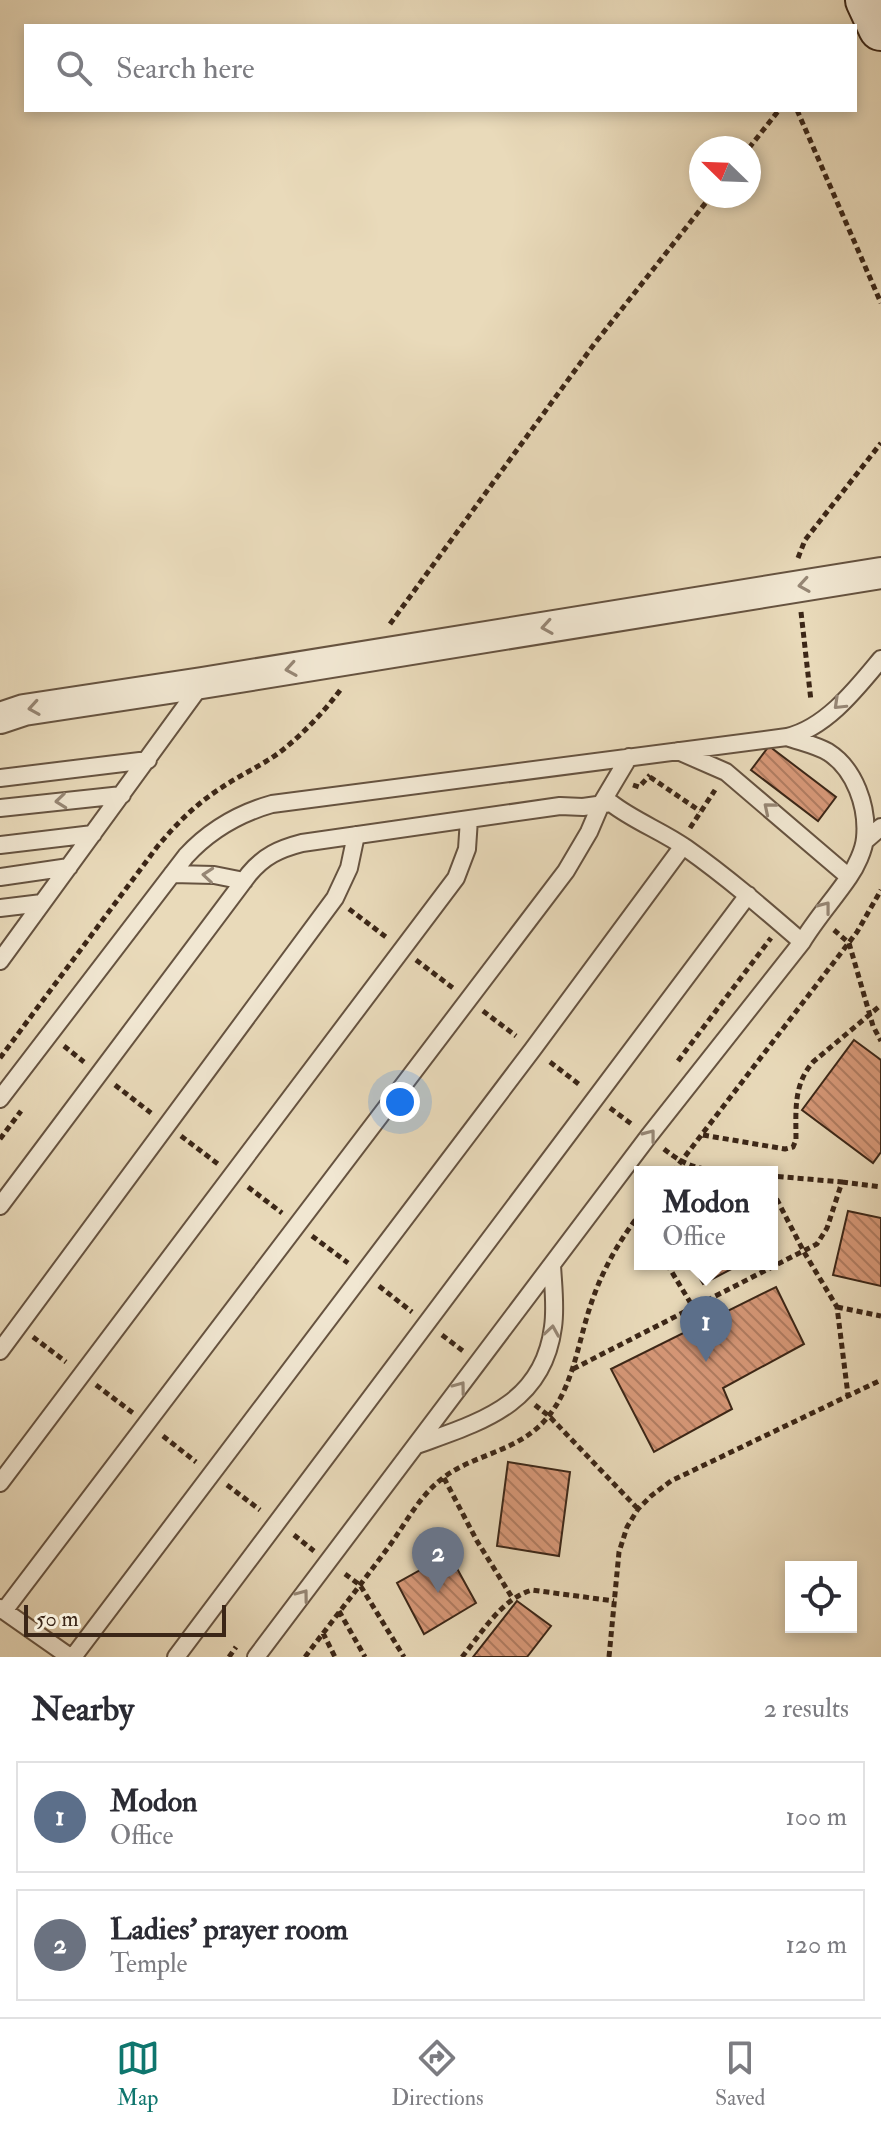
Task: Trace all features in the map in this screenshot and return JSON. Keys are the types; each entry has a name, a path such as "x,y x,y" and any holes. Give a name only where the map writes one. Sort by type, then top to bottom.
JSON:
{"main road":[{"path":"868,0 881,28"}],"street":[{"path":"0,718 24,710 881,573"}],"lane":[{"path":"0,1099 200,841 252,810 272,804 796,735 822,720 881,659"},
{"path":"0,961 7,943 69,867 202,683"},
{"path":"787,737 828,752 845,765 863,804 865,841"},
{"path":"676,751 726,772 849,877"},
{"path":"629,757 566,871 2,1610 71,1657 533,1049 683,846"},
{"path":"0,778 148,760"},
{"path":"0,808 122,795"},
{"path":"0,1206 244,881 258,864 277,850 302,843 560,806 611,803 683,846 748,895 802,942"},
{"path":"0,1483 456,878 467,849 469,819"},
{"path":"256,1657 648,1137 802,942 849,877 865,841 881,827"},
{"path":"0,845 93,834"},
{"path":"0,1351 335,898 349,868 356,835"},
{"path":"0,877 69,867"},
{"path":"172,874 214,875 244,881"},
{"path":"176,1657 748,895"},
{"path":"0,908 42,903"},
{"path":"416,1445 506,1408 533,1380 543,1363 553,1327 552,1265"}],"path":[{"path":"758,136 777,112"},
{"path":"798,112 881,303"},
{"path":"822,720 810,693 798,586 798,558 805,540 881,443"},
{"path":"689,829 726,772"},
{"path":"649,776 700,811"},
{"path":"678,1166 849,943 881,890"},
{"path":"816,919 826,922 849,943 873,1026 881,1041"},
{"path":"703,1135 785,1149 793,1147 796,1140 797,1092 806,1071 881,1005"},
{"path":"778,1177 880,1185"},
{"path":"778,1265 817,1244 827,1228 842,1182"},
{"path":"778,1202 837,1307 848,1395"},
{"path":"671,1270 693,1307"},
{"path":"572,1369 768,1270"},
{"path":"837,1307 881,1316"},
{"path":"19,1326 360,1585 404,1657"},
{"path":"609,1657 619,1552 627,1527 638,1509 671,1481 881,1380"},
{"path":"444,1477 477,1541 513,1599"},
{"path":"462,1657 505,1605 532,1590 614,1601"},
{"path":"339,1611 365,1657"},
{"path":"323,1633 335,1657"}],"building":[{"path":"769,746 836,797 818,821 751,770"},
{"path":"854,1040 881,1060 881,1152 873,1163 802,1110"},
{"path":"848,1211 881,1218 881,1286 833,1275"},
{"path":"695,1270 730,1270 703,1284"},
{"path":"776,1287 804,1344 723,1388 732,1409 654,1452 611,1369"},
{"path":"508,1462 570,1472 559,1556 497,1546"},
{"path":"449,1554 476,1603 424,1634 397,1583"},
{"path":"517,1601 551,1626 527,1657 473,1657"}],"place":[{"name":"Modon","path":"706,1362"},
{"name":"Ladies' prayer room","path":"438,1593"}]}
